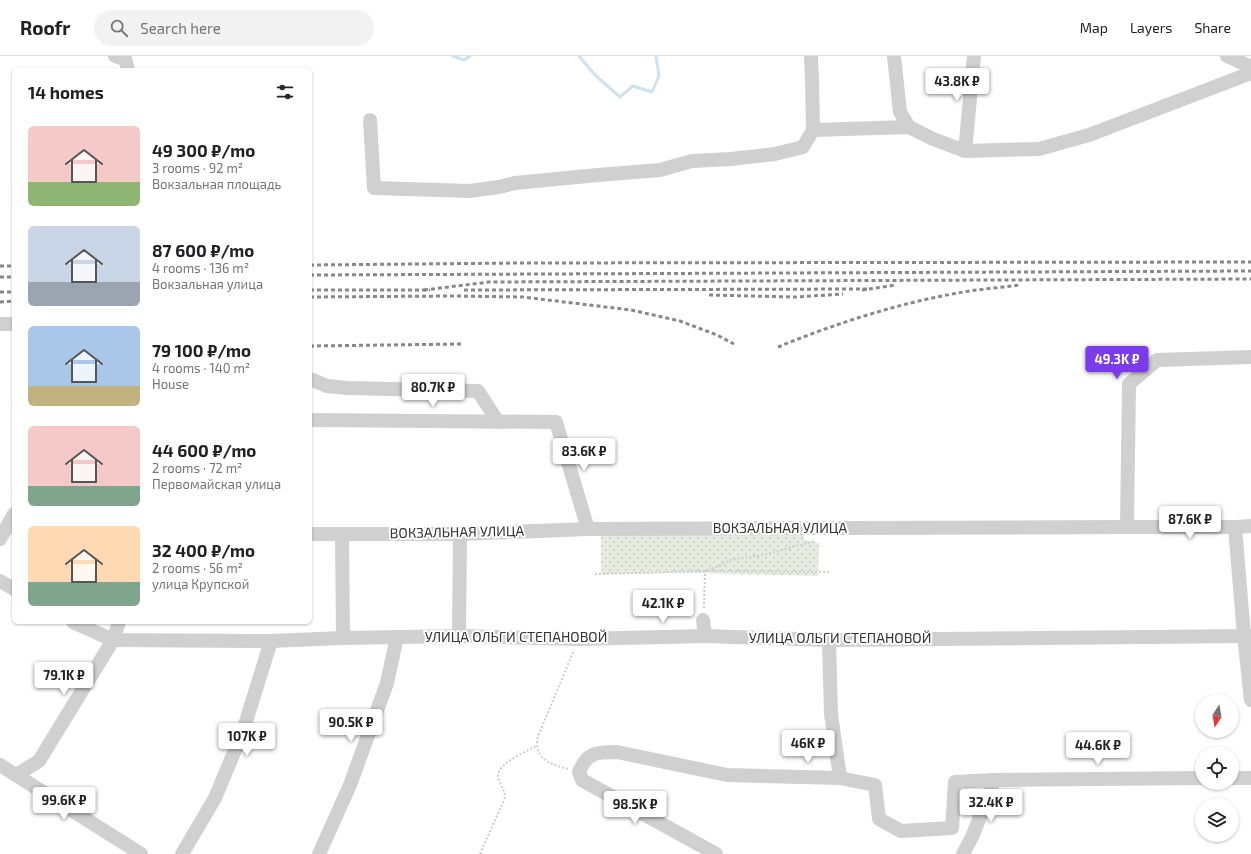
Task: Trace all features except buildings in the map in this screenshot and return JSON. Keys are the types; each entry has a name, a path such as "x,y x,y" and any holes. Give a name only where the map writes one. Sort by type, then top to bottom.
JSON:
{"street":[{"path":"115,56 125,59 127,68"},
{"path":"370,120 374,188 469,191 515,183 598,174 660,170 692,161 731,159 774,154 803,147 813,130 811,56"},
{"path":"894,56 900,112 909,127"},
{"path":"965,151 974,56"},
{"path":"1227,56 1251,66"},
{"path":"813,130 909,127 932,139 965,151 1039,149 1089,135 1251,73"},
{"path":"0,324 12,324"},
{"path":"1127,527 1129,384 1157,360 1251,357"},
{"path":"312,381 327,386 347,388 478,391 498,422"},
{"path":"312,420 556,422 588,529"},
{"path":"0,539 12,518"},
{"name":"ВОКЗАЛЬНАЯ УЛИЦА","path":"312,534 460,534 588,529 1251,526"},
{"path":"1235,527 1248,636 1251,700"},
{"path":"342,534 343,638"},
{"path":"459,636 460,534"},
{"path":"0,581 12,588"},
{"path":"703,620 705,636"},
{"name":"УЛИЦА ОЛЬГИ СТЕПАНОВОЙ","path":"77,624 113,640 271,641 459,636 578,639 705,636 829,640 1248,636"},
{"path":"16,775 39,761 113,640 118,624"},
{"path":"319,854 350,785 387,683 397,637"},
{"path":"829,640 831,714 840,778"},
{"path":"182,854 215,798 238,744 271,641"},
{"path":"716,854 590,786 582,780 579,772 582,764 590,755 602,752 617,752 727,775 840,778 875,785 879,819 901,831 952,828 955,782 994,780 1195,778"},
{"path":"0,765 142,854"},
{"path":"1239,778 1251,778"},
{"path":"963,854 973,834 994,780"}],"path":[{"path":"705,571 730,560 768,554 816,540"},
{"path":"703,620 705,571"},
{"path":"596,574 705,571 829,572"},
{"path":"578,639 539,734 536,746 538,751 547,761 556,766 579,772"},
{"path":"480,854 505,798 505,793 498,776 500,770 507,762 536,746"}],"shaded area":[{"path":"804,532 804,540 819,543 818,576 699,573 601,574 601,533"}],"waterway":[{"path":"453,56 464,60 470,56"},
{"path":"579,56 595,75 620,97 633,86 652,92 659,76 656,56"}],"railway":[{"path":"312,265 520,263 1251,262"},
{"path":"0,266 12,266"},
{"path":"312,275 1251,271"},
{"path":"0,277 12,277"},
{"path":"424,290 489,282 1251,279"},
{"path":"862,290 896,285"},
{"path":"778,347 844,322 913,302 966,292 1019,285"},
{"path":"464,290 868,289"},
{"path":"312,290 430,290"},
{"path":"0,292 12,292"},
{"path":"709,295 795,297 843,294"},
{"path":"312,297 523,297 631,310 680,321 717,335 734,344"},
{"path":"0,302 12,301"},
{"path":"312,346 462,344"}]}
